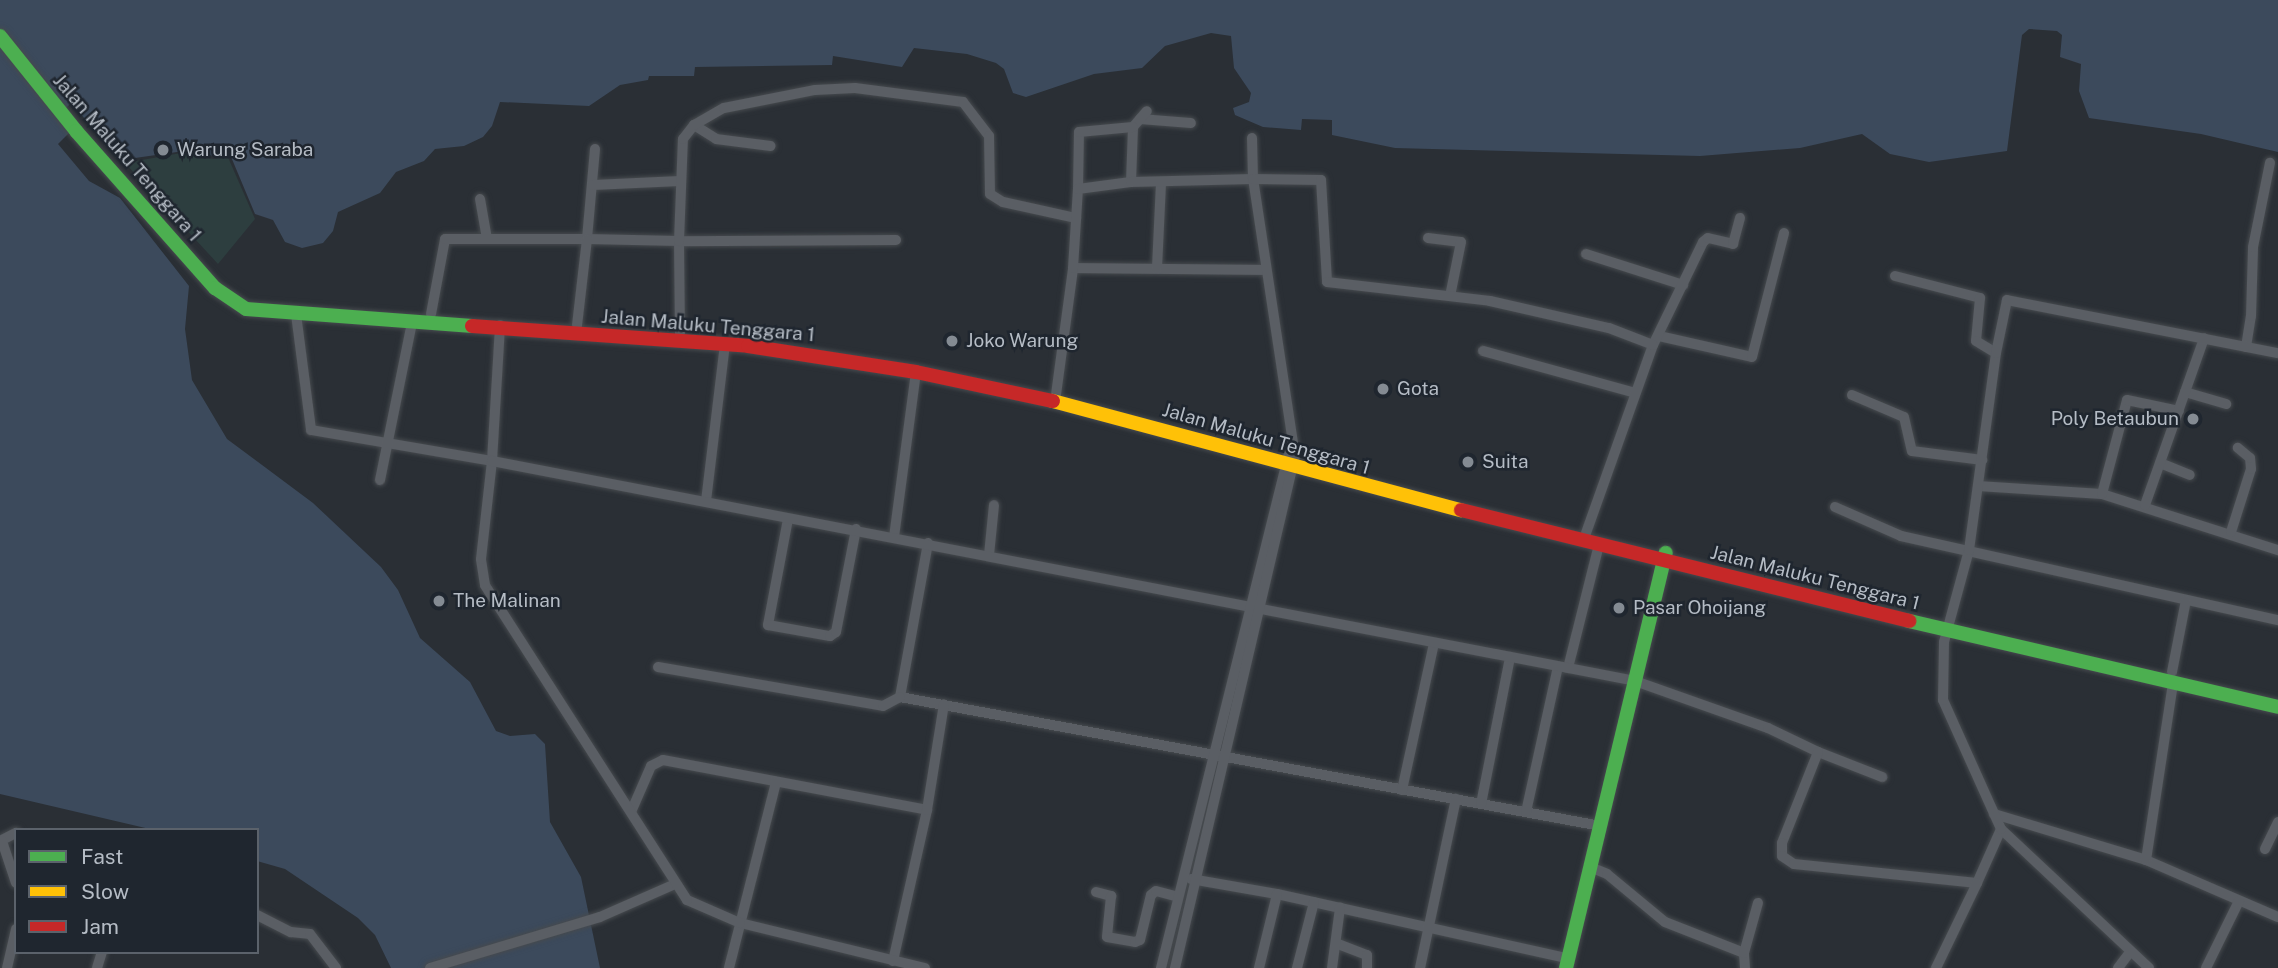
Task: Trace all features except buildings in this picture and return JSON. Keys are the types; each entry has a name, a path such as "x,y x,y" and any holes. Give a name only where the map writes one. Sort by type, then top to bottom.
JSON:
{"main road":[{"name":"Jalan Maluku Tenggara 1","path":"0,36 76,131 229,302 254,311 412,323 577,325 680,333 884,356 1949,626 2173,677 2278,696"},
{"name":"Jalan Maluku Tenggara 1","path":"229,302 431,314 500,324 725,345 916,372 1056,398"},
{"name":"Jalan Maluku Tenggara 1","path":"1290,458 1599,545 1665,556"},
{"path":"1567,964 1665,556"},
{"name":"Jalan Maluku Tenggara 1","path":"2173,677 2278,707"}],"street":[{"path":"680,333 681,144 694,125 742,102 844,88 963,102 989,136 990,194 1003,202 1076,218"},
{"path":"1056,398 1073,268 1080,130 1140,119 1191,123"},
{"path":"1131,182 1140,119"},
{"path":"694,125 716,139 771,146"},
{"path":"1175,968 1221,754 1290,458 1252,179 1252,138"},
{"path":"577,325 595,149"},
{"path":"2246,347 2252,316 2253,247 2270,163"},
{"path":"1077,189 1131,182 1321,180 1327,282 1450,296 1592,323 1656,341 1752,357 1784,233"},
{"path":"593,185 680,181"},
{"path":"1157,268 1161,182"},
{"path":"480,199 487,238"},
{"path":"1586,533 1656,341 1705,239 1733,244 1740,218"},
{"path":"1428,238 1461,242 1450,296"},
{"path":"431,314 442,240 896,240"},
{"path":"1587,254 1683,285"},
{"path":"1073,268 1266,270"},
{"path":"1895,276 1980,299 1976,341 1996,352"},
{"path":"2148,968 2001,829 1943,700 1949,626 1969,550 1996,352 2007,300 2278,353"},
{"path":"296,314 310,429 388,441 788,519 856,529 1635,681 1768,728 1818,752 1881,777"},
{"path":"380,480 412,323"},
{"path":"500,324 482,578 675,884 694,906 740,923 921,968"},
{"path":"2145,505 2204,338"},
{"path":"706,501 725,345"},
{"path":"1483,351 1635,393"},
{"path":"894,537 916,372"},
{"path":"2185,391 2226,404"},
{"path":"1852,396 1904,416 1912,451 1982,460"},
{"path":"2102,494 2127,400 2179,411"},
{"path":"2231,532 2251,469 2250,458 2238,448"},
{"path":"2160,463 2190,475"},
{"path":"1978,486 2102,494 2231,532 2278,550"},
{"path":"989,555 994,505"},
{"path":"1835,507 1901,536 2278,621"},
{"path":"788,519 768,625 830,636 836,632 856,529"},
{"path":"900,697 928,543"},
{"path":"1527,811 1563,667 1599,545"},
{"path":"2146,860 2186,600"},
{"path":"1402,790 1434,643"},
{"path":"1480,804 1510,657"},
{"path":"658,667 883,706 900,697 944,704 1601,825"},
{"path":"893,961 927,810 944,704"},
{"path":"1818,752 1782,843 1786,860 1977,883"},
{"path":"1161,968 1182,878 1221,754"},
{"path":"631,812 651,766 663,760 927,810"},
{"path":"730,968 776,782"},
{"path":"1420,968 1456,799"},
{"path":"1994,814 2146,860 2278,917"},
{"path":"2265,849 2278,822"},
{"path":"1936,968 2001,829"},
{"path":"1,841 14,877"},
{"path":"1590,867 1613,878 1665,922 1707,943 1744,953"},
{"path":"1182,878 1277,894 1429,927 1567,964"},
{"path":"430,968 600,917 675,884"},
{"path":"1096,891 1111,896 1107,937 1135,942 1140,940 1151,895 1156,891 1178,897"},
{"path":"1259,968 1277,894"},
{"path":"2206,968 2239,901"},
{"path":"1297,968 1314,902"},
{"path":"1745,968 1744,953 1758,903"},
{"path":"1332,968 1338,944 1335,933 1340,908"},
{"path":"259,916 291,932 310,934 336,968"},
{"path":"7,968 14,938"},
{"path":"1338,944 1367,955 1367,968"},
{"path":"2118,968 2131,951"}],"shaded area":[{"path":"181,153 214,159 227,155 255,219 218,264 125,163"}],"water":[{"path":"0,0 2278,0 2278,152 2201,134 2089,118 2079,91 2081,64 2060,57 2062,35 2057,31 2029,29 2022,35 2007,151 1929,162 1890,154 1862,134 1800,148 1700,156 1395,148 1332,135 1332,120 1302,119 1301,130 1263,127 1235,115 1233,108 1249,102 1251,93 1234,68 1231,36 1211,33 1165,46 1142,68 1094,74 1026,97 1013,93 1004,69 996,63 967,54 914,48 902,67 833,56 832,65 695,67 694,76 649,76 648,80 620,85 589,106 500,102 492,126 483,137 464,146 435,149 424,161 396,172 380,193 338,212 333,231 323,243 302,248 285,242 273,220 255,214 229,152 215,156 184,151 121,160 71,103 66,108 78,124 58,144 89,181 120,198 189,286 185,329 192,380 227,439 313,503 381,567 398,590 420,638 470,682 496,731 510,736 535,734 545,744 550,822 581,877 600,968 391,968 375,935 358,918 285,869 259,862 259,828 145,828 0,794"}],"traffic: fast":[{"path":"0,36 76,131 215,288 246,309 472,326"},
{"path":"1566,968 1666,553"},
{"path":"1909,621 2278,707"}],"traffic: slow":[{"path":"1053,401 1461,510"}],"traffic: jam":[{"path":"472,326 748,346 916,372 1053,401"},
{"path":"1461,510 1909,621"}],"place":[{"name":"Warung Saraba","path":"163,150"},
{"name":"Joko Warung","path":"952,341"},
{"name":"Gota","path":"1383,389"},
{"name":"Poly Betaubun","path":"2193,419"},
{"name":"Suita","path":"1468,462"},
{"name":"The Malinan","path":"439,601"},
{"name":"Pasar Ohoijang","path":"1619,608"}]}
